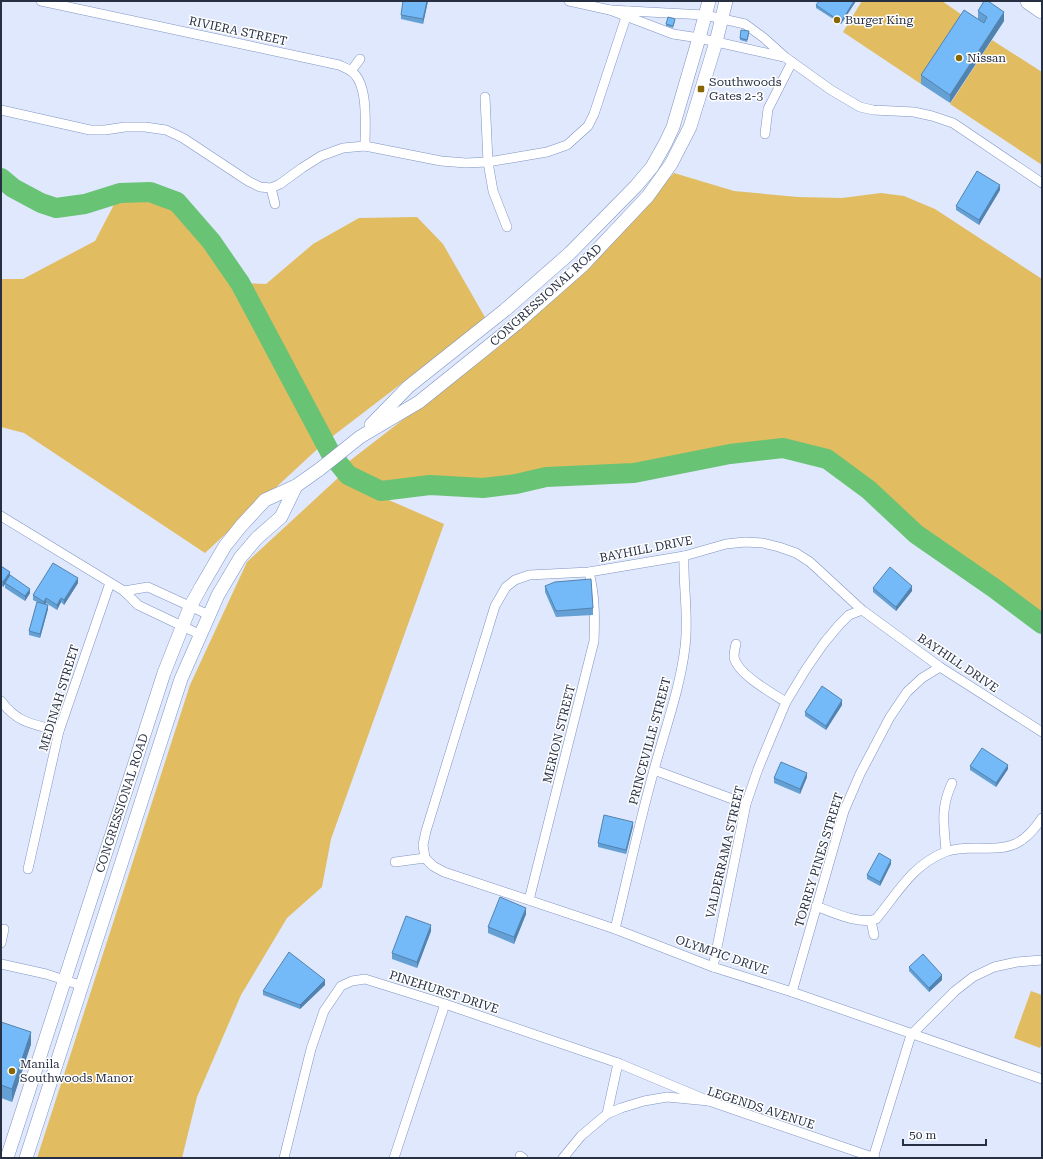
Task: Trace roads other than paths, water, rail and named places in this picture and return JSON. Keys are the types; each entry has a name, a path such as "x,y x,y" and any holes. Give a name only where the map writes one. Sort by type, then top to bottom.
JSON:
{"highway":[{"path":"1029,1 1042,10"}],"main road":[{"name":"CONGRESSIONAL ROAD","path":"359,438 408,387 505,310 570,253 636,186 658,157 672,127 709,1"},
{"name":"CONGRESSIONAL ROAD","path":"7,1158 164,673 190,607 225,546 265,500 296,486 359,438 419,402 516,324 583,265 648,196 671,164 690,127 716,42 726,1"},
{"name":"CONGRESSIONAL ROAD","path":"26,1158 83,986 181,679 218,594 240,558 257,538 281,517 296,486"}],"street":[{"name":"RIVIERA STREET","path":"41,1 326,62 339,65 351,71"},
{"path":"569,1 627,14 673,34 699,38 788,60"},
{"path":"627,14 705,15 721,20 745,24 764,38 788,60 842,97 860,107 872,110 914,112 953,123 1042,183"},
{"path":"1,110 90,130 145,127 166,130 183,138 248,181 260,187 271,188 280,184 321,156 343,148 365,146 441,161 488,162 547,152 567,145 588,126 594,114 627,14"},
{"path":"360,59 351,71 358,80 363,92 365,146"},
{"path":"766,134 768,109 788,60"},
{"path":"485,97 488,162 493,191 507,228"},
{"path":"271,188 276,204"},
{"path":"1,516 124,591 138,605 201,635"},
{"name":"BAYHILL DRIVE","path":"425,858 423,845 426,831 495,606 506,588 515,580 530,575 589,572 684,556 726,544 745,542 763,543 779,547 796,553 810,562 862,610 940,667 1042,732"},
{"name":"PRINCEVILLE STREET","path":"614,929 654,770 680,676 687,621 683,575 684,556"},
{"name":"MERION STREET","path":"529,900 594,641 596,616 589,572"},
{"name":"MEDINAH STREET","path":"28,870 59,731 110,583"},
{"path":"124,591 148,587 209,615"},
{"name":"VALDERRAMA STREET","path":"713,967 746,804 758,769 786,702 806,669 839,625 849,615 862,610"},
{"path":"736,644 734,657 739,667 751,679 786,702"},
{"name":"TORREY PINES STREET","path":"792,992 844,812 875,744 890,717 907,692 922,678 940,667"},
{"path":"1,701 8,711 17,718 27,723 59,731"},
{"path":"654,770 746,804"},
{"path":"946,851 943,811 952,783"},
{"path":"816,906 861,920 876,920 901,886 921,866 933,858 946,851 969,848 1000,849 1015,845 1024,839 1042,818"},
{"path":"395,862 425,858"},
{"name":"OLYMPIC DRIVE","path":"425,858 433,866 444,872 614,929 713,967 792,992 911,1035 1042,1079"},
{"path":"871,921 874,935"},
{"path":"1,943 4,929"},
{"path":"911,1035 955,991 973,977 994,967 1017,962 1042,960"},
{"path":"1,964 46,974 83,986"},
{"name":"PINEHURST DRIVE","path":"284,1158 317,1029 324,1011 341,986 352,981 365,979 445,1004 618,1063 709,1101"},
{"path":"394,1158 445,1004"},
{"name":"LEGENDS AVENUE","path":"563,1158 581,1136 607,1114 644,1101 667,1097 709,1101 874,1158 911,1035"},
{"path":"607,1114 618,1063"}],"waterway":[{"path":"1,178 13,188 41,203 56,208 85,204 120,193 150,192 177,202 211,241 240,283 331,454 348,475 381,491 430,485 483,488 516,484 546,477 634,473 730,454 783,448 827,459 869,490 916,534 994,588 1042,624"}],"place":[{"name":"Burger King","path":"837,20"},
{"name":"Nissan","path":"959,58"},
{"name":"Southwoods Gates 2-3","path":"701,89"},
{"name":"Manila Southwoods Manor","path":"12,1071"}]}
